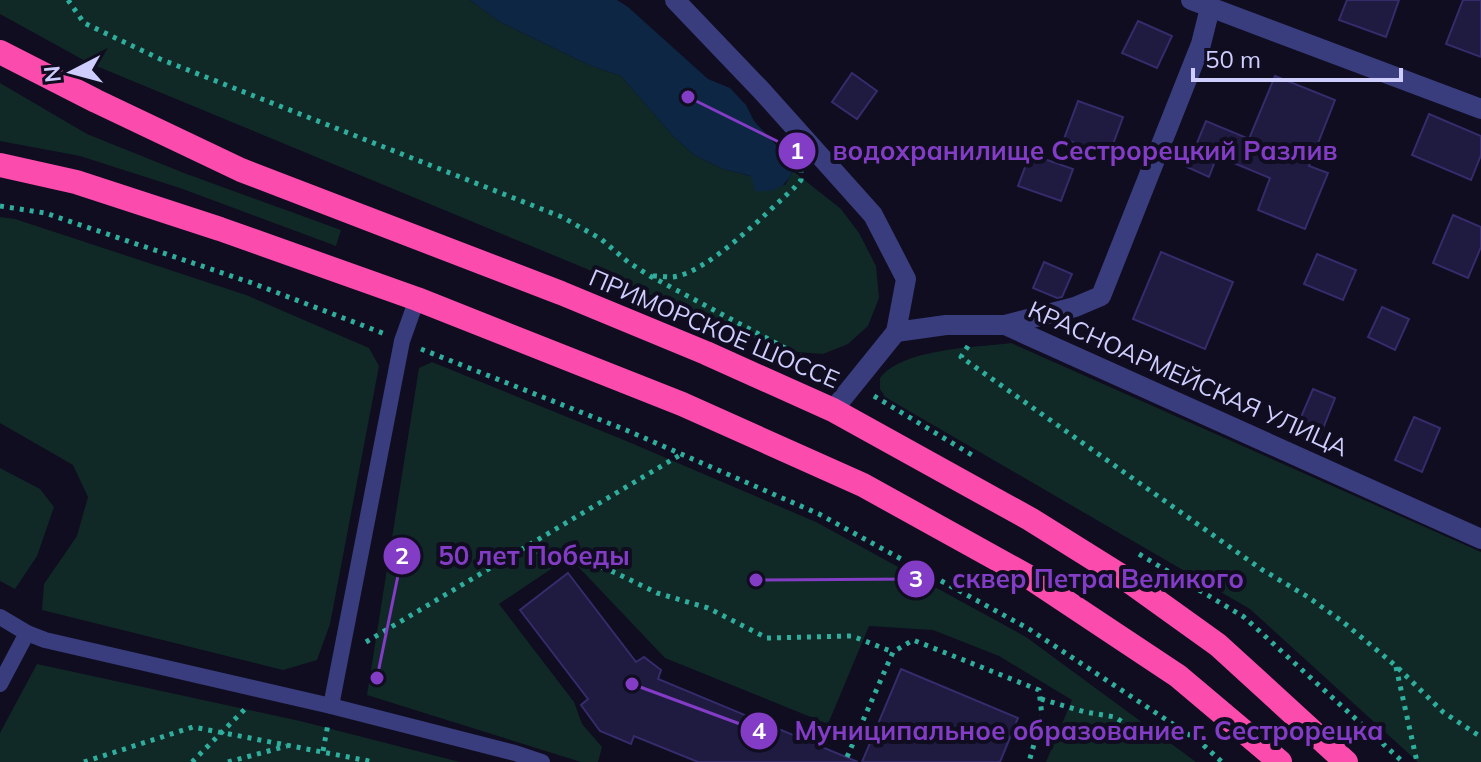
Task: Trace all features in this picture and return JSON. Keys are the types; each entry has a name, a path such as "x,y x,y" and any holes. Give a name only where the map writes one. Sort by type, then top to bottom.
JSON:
{"highway":[{"name":"ПРИМОРСКОЕ ШОССЕ","path":"0,52 241,170 561,293 833,410 1030,519 1126,579 1218,645 1346,762"},
{"path":"0,165 105,191 417,299 682,404 863,485 1029,577 1165,667 1280,762"}],"street":[{"path":"675,0 873,215 906,279 896,332 833,410"},
{"path":"1005,325 1075,307 1101,296 1201,44 1200,4 1481,109"},
{"name":"КРАСНОАРМЕЙСКАЯ УЛИЦА","path":"896,332 946,325 1005,325 1481,539"}],"lane":[{"path":"331,706 402,341 417,299"},
{"path":"0,617 45,640 331,706 542,762"},
{"path":"0,684 27,633"}],"path":[{"path":"68,0 84,23 160,59 562,217 601,239 650,276 675,277 703,265 733,243 801,180 801,161"},
{"path":"0,206 45,213 252,283 626,430 819,514 1029,629 1195,739 1222,762"},
{"path":"981,325 961,357 1261,569 1343,622 1396,666 1443,712 1481,737"},
{"path":"341,657 681,454"},
{"path":"515,553 545,550 573,556 657,593 708,608 767,638 852,636 893,652"},
{"path":"847,757 893,652 913,640 1039,690 1042,716 1029,762"},
{"path":"1396,666 1417,762"},
{"path":"192,762 264,690"},
{"path":"1040,699 1115,717 1145,738 1195,739"},
{"path":"84,762 193,727 374,762"},
{"path":"228,762 292,745"}],"green space":[{"path":"0,0 470,0 500,22 589,65 621,76 673,136 694,155 723,169 785,185 793,171 841,209 859,233 876,266 879,298 868,326 848,344 823,354 785,351 89,63 0,14"},
{"path":"0,83 87,134 341,230 336,246 180,188 80,156 0,141"},
{"path":"0,217 15,219 246,295 369,348 379,366 330,624 317,660 283,670 42,610 44,584 77,536 88,497 73,465 0,423"},
{"path":"1011,343 1481,552 1481,762 1418,762 1250,609 885,397 880,389 880,378 891,368 922,355"},
{"path":"432,362 816,522 1026,637 1196,762 1046,762 1072,700 999,656 933,630 869,626 828,724 665,658 569,557 499,604 574,702 582,724 602,747 598,762 581,762 367,695 419,368"},
{"path":"0,468 40,489 54,507 37,556 15,589 0,581"},
{"path":"37,664 300,721 460,762 0,762 0,733"}],"water":[{"path":"470,0 617,0 708,79 730,88 746,105 754,121 786,156 793,171 778,188 755,191 751,176 723,169 694,155 673,136 621,76 589,65 500,22"}],"building":[{"path":"1347,0 1399,0 1386,37 1339,20"},
{"path":"1463,0 1481,0 1481,57 1446,44"},
{"path":"1138,21 1172,36 1157,68 1122,53"},
{"path":"852,73 877,91 857,119 832,102"},
{"path":"1275,76 1335,100 1309,166 1328,173 1305,229 1258,210 1270,178 1217,156 1209,177 1187,167 1206,121 1249,139"},
{"path":"1078,101 1123,117 1109,155 1064,139"},
{"path":"1429,114 1481,136 1481,155 1471,180 1412,155"},
{"path":"1030,154 1073,169 1061,201 1018,186"},
{"path":"1453,215 1481,227 1481,247 1468,278 1433,263"},
{"path":"1161,252 1233,282 1205,349 1133,319"},
{"path":"1317,254 1356,270 1343,300 1304,284"},
{"path":"1044,262 1072,274 1062,297 1057,298 1033,288"},
{"path":"1382,307 1409,319 1395,350 1368,337"},
{"path":"1313,389 1335,398 1318,441 1295,431"},
{"path":"1414,417 1440,428 1422,472 1395,460"},
{"path":"568,573 636,662 644,657 661,670 658,679 858,762 698,762 634,736 631,744 600,731 581,705 588,699 520,610"},
{"path":"901,669 1018,718 1000,762 862,762"}],"place":[{"name":"водохранилище Сестрорецкий Разлив","path":"688,97"},
{"name":"сквер Петра Великого","path":"756,580"},
{"name":"50 лет Победы","path":"377,678"},
{"name":"Муниципальное образование г. Сестрорецка","path":"632,684"}]}
